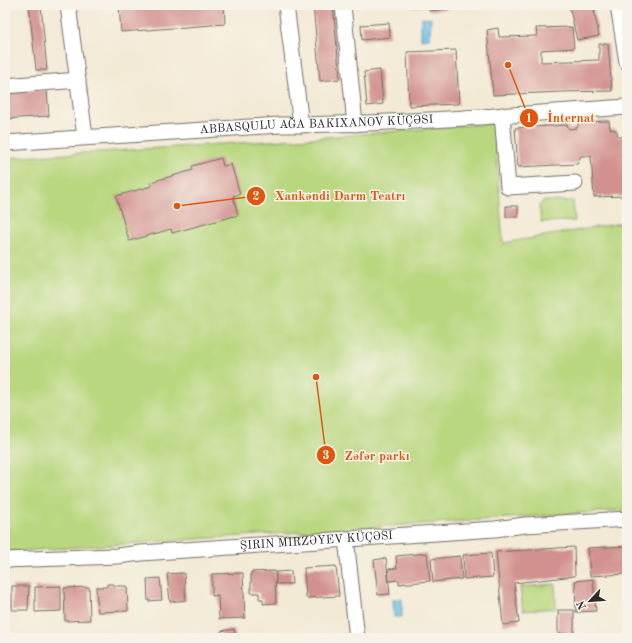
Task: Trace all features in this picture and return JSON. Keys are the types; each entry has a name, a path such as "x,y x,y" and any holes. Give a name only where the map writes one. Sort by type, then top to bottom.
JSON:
{"street":[{"path":"68,5 85,137"},
{"path":"286,5 301,125"},
{"path":"343,5 354,124"},
{"path":"618,5 627,62"},
{"path":"5,86 78,80"},
{"path":"5,143 280,125 354,124 627,107"},
{"path":"502,115 508,187 575,184"},
{"name":"ŞIRIN MIRZƏYEV KÜÇƏSI","path":"5,560 117,556 149,552 627,519"},
{"path":"346,539 357,638"}],"green space":[{"path":"494,123 503,243 627,222 627,510 5,552 5,158 314,138"},
{"path":"543,201 573,201 575,221 541,222 539,206"},
{"path":"555,584 556,608 523,611 520,587"}],"water":[{"path":"421,18 431,18 430,39 421,40"},
{"path":"393,599 402,599 402,617 394,617"}],"building":[{"path":"29,5 41,5 47,70 36,70"},
{"path":"119,5 224,5 225,24 121,32"},
{"path":"313,5 333,5 340,79 320,81"},
{"path":"411,5 425,5 425,6 411,7"},
{"path":"428,5 447,5 448,9 429,11"},
{"path":"569,5 593,5 599,36 577,40"},
{"path":"389,23 390,37 362,40 361,25"},
{"path":"572,27 574,48 541,50 541,62 599,60 599,44 608,44 612,91 493,95 487,30 498,28 499,37 537,36 536,28"},
{"path":"456,50 459,104 409,106 407,52"},
{"path":"380,70 383,104 367,106 364,72"},
{"path":"47,90 49,116 5,119 5,92"},
{"path":"609,121 610,129 616,130 618,137 626,137 627,196 594,197 591,156 581,156 577,164 518,167 515,128 567,125 569,129 577,128 579,122"},
{"path":"221,158 223,166 231,164 240,194 233,196 238,215 172,233 171,229 129,241 116,196 152,186 151,182 193,170 192,166"},
{"path":"506,206 518,206 518,217 506,217"},
{"path":"627,546 627,574 590,576 588,548"},
{"path":"574,547 575,576 514,583 519,623 503,625 496,552"},
{"path":"427,553 430,581 399,584 399,580 389,581 388,569 397,568 396,556"},
{"path":"491,553 493,577 464,579 463,555"},
{"path":"460,556 462,579 433,582 431,559"},
{"path":"386,558 390,594 378,595 374,560"},
{"path":"336,566 339,596 306,598 304,568"},
{"path":"275,571 276,603 263,604 263,599 259,599 259,593 251,593 251,572"},
{"path":"291,571 292,584 276,584 276,572"},
{"path":"184,573 186,600 170,602 167,574"},
{"path":"243,573 245,618 219,619 218,595 212,596 212,574"},
{"path":"160,578 162,600 148,601 147,579"},
{"path":"593,579 596,611 576,612 575,581"},
{"path":"107,584 127,586 128,611 98,612 96,587 107,587"},
{"path":"12,586 29,586 28,610 12,610"},
{"path":"61,586 61,611 35,612 35,587"},
{"path":"89,587 90,620 65,621 64,588"},
{"path":"558,610 574,610 574,634 558,634"},
{"path":"234,629 236,638 222,638 221,631"}],"place":[{"name":"İnternat","path":"508,65"},
{"name":"Xankəndi Darm Teatrı","path":"177,206"},
{"name":"Zəfər parkı","path":"316,377"}]}
